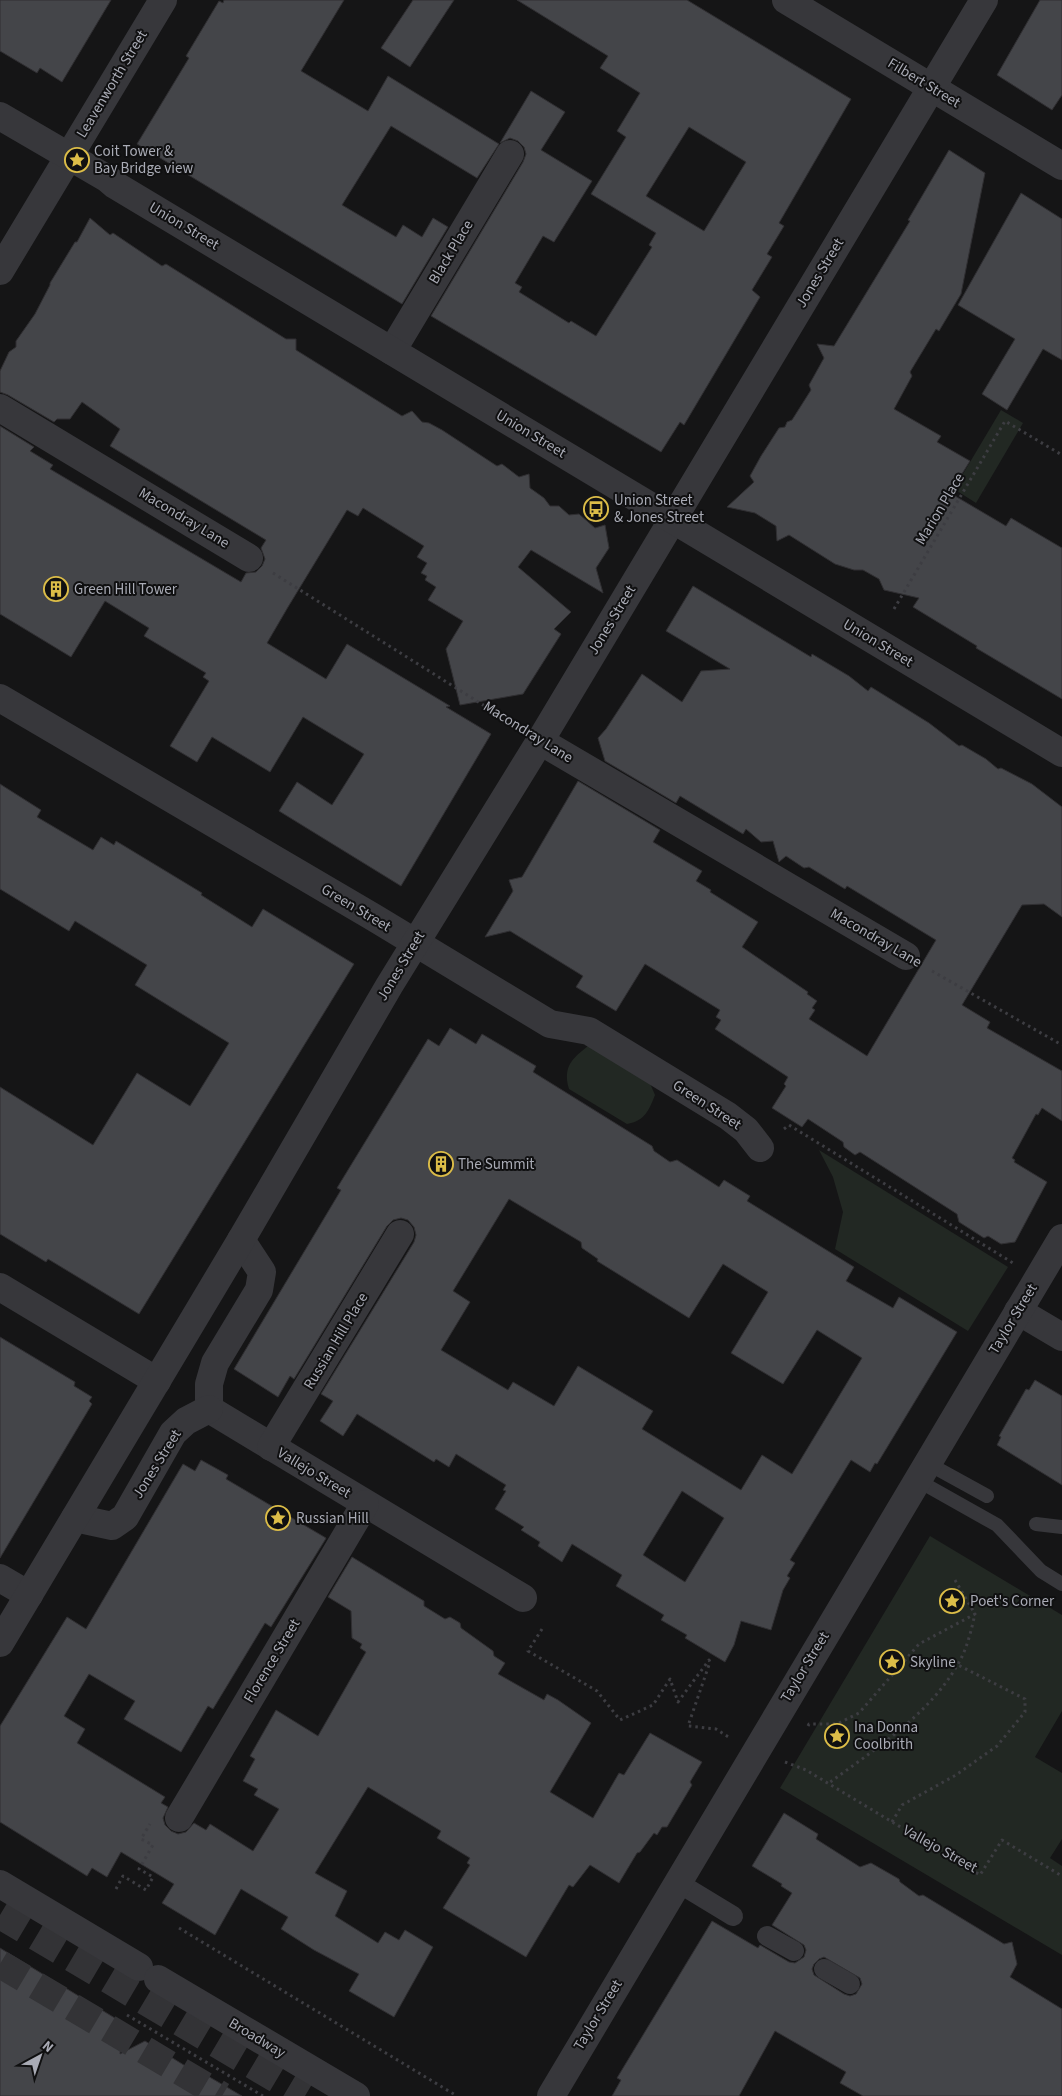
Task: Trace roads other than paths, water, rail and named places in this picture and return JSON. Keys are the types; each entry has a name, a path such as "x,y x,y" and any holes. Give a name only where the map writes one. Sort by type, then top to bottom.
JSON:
{"street":[{"name":"Leavenworth Street","path":"0,271 162,0"},
{"name":"Jones Street","path":"0,1642 241,1240 415,943 540,740 984,0"},
{"name":"Filbert Street","path":"798,3 931,88 1062,166"},
{"name":"Union Street","path":"0,116 108,178 124,190 1062,753"},
{"name":"Black Place","path":"392,351 510,154"},
{"name":"Macondray Lane","path":"0,408 249,558"},
{"name":"Green Street","path":"0,698 550,1024 589,1031 728,1116 746,1130 760,1148"},
{"name":"Macondray Lane","path":"540,740 906,956"},
{"name":"Russian Hill Place","path":"271,1447 400,1234"},
{"name":"Taylor Street","path":"550,2096 1062,1238"},
{"path":"209,1410 209,1384 215,1363 259,1290 262,1272 241,1240"},
{"path":"0,1287 156,1381"},
{"path":"1018,1311 1062,1337"},
{"name":"Jones Street","path":"75,1518 112,1526 125,1518 173,1433 186,1421 209,1410"},
{"name":"Vallejo Street","path":"209,1410 522,1598"},
{"name":"Florence Street","path":"179,1818 365,1504"},
{"path":"0,1578 28,1594"},
{"path":"677,1882 733,1916"},
{"name":"Broadway","path":"0,1884 356,2096"},
{"path":"767,1936 794,1952"},
{"path":"824,1969 850,1984"}],"lane":[{"path":"922,1471 987,1496"},
{"path":"922,1471 997,1525 1041,1571 1062,1584"},
{"path":"1036,1524 1062,1527"}],"tunnel":[{"path":"0,1915 305,2096"},
{"path":"0,1964 222,2096"}],"place":[{"name":"Coit Tower & Bay Bridge view","path":"77,160"},
{"name":"Union Street & Jones Street","path":"596,509"},
{"name":"Green Hill Tower","path":"56,589"},
{"name":"The Summit","path":"441,1164"},
{"name":"Russian Hill","path":"278,1518"},
{"name":"Poet's Corner","path":"952,1601"},
{"name":"Skyline","path":"892,1662"},
{"name":"Ina Donna Coolbrith","path":"837,1736"}]}
